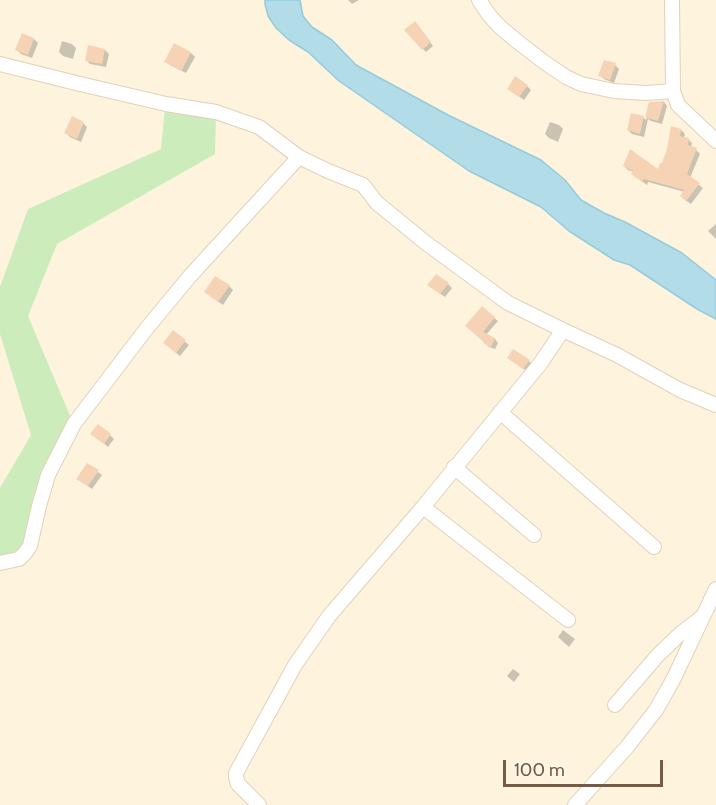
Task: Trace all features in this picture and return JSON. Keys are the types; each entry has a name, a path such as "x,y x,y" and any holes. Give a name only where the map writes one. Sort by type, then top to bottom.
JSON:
{"street":[{"path":"479,0 500,27 566,77 581,84 614,91 646,93 673,91"},
{"path":"672,0 673,91 678,105 716,141"},
{"path":"0,64 162,103 216,112 259,128 299,156 363,185 377,203 426,243 508,303 617,355 680,390 716,405"},
{"path":"0,563 19,559 30,546 48,475 83,412 190,276 299,156"},
{"path":"259,805 238,784 236,777 295,665 329,616 423,507 540,364 563,330"},
{"path":"500,412 654,547"},
{"path":"454,467 534,535"},
{"path":"423,507 568,620"},
{"path":"575,805 627,747 656,710 674,680 716,589"},
{"path":"615,705 658,655 704,615"}],"green space":[{"path":"165,107 216,114 215,154 57,244 28,316 74,425 26,548 0,561 0,488 31,435 0,334 0,287 28,209 161,149"}],"water":[{"path":"265,0 300,0 303,16 312,27 332,40 356,65 448,115 541,160 565,180 581,200 682,253 716,280 716,319 630,265 614,260 569,231 541,207 469,171 339,81 308,52 276,28 268,16"}],"building":[{"path":"415,21 431,42 422,50 404,30"},
{"path":"22,33 34,38 28,55 15,50"},
{"path":"174,43 191,52 182,70 164,62"},
{"path":"88,45 105,49 102,64 85,61"},
{"path":"604,60 616,63 610,80 598,76"},
{"path":"515,76 528,85 519,97 507,89"},
{"path":"664,101 658,121 645,117 649,102"},
{"path":"631,113 644,116 640,134 627,130"},
{"path":"72,116 84,122 77,139 64,133"},
{"path":"671,126 681,129 680,136 689,138 688,145 697,148 687,174 700,183 686,201 680,196 684,190 644,179 642,182 631,174 633,171 623,166 630,149 658,169 667,149"},
{"path":"436,274 449,283 440,294 427,285"},
{"path":"215,276 230,285 218,302 204,292"},
{"path":"482,306 495,317 483,332 495,338 491,347 483,343 465,326"},
{"path":"173,330 186,340 176,353 163,343"},
{"path":"513,349 530,360 523,369 507,358"},
{"path":"98,424 111,434 104,444 90,434"},
{"path":"87,463 99,470 88,486 76,479"}]}
